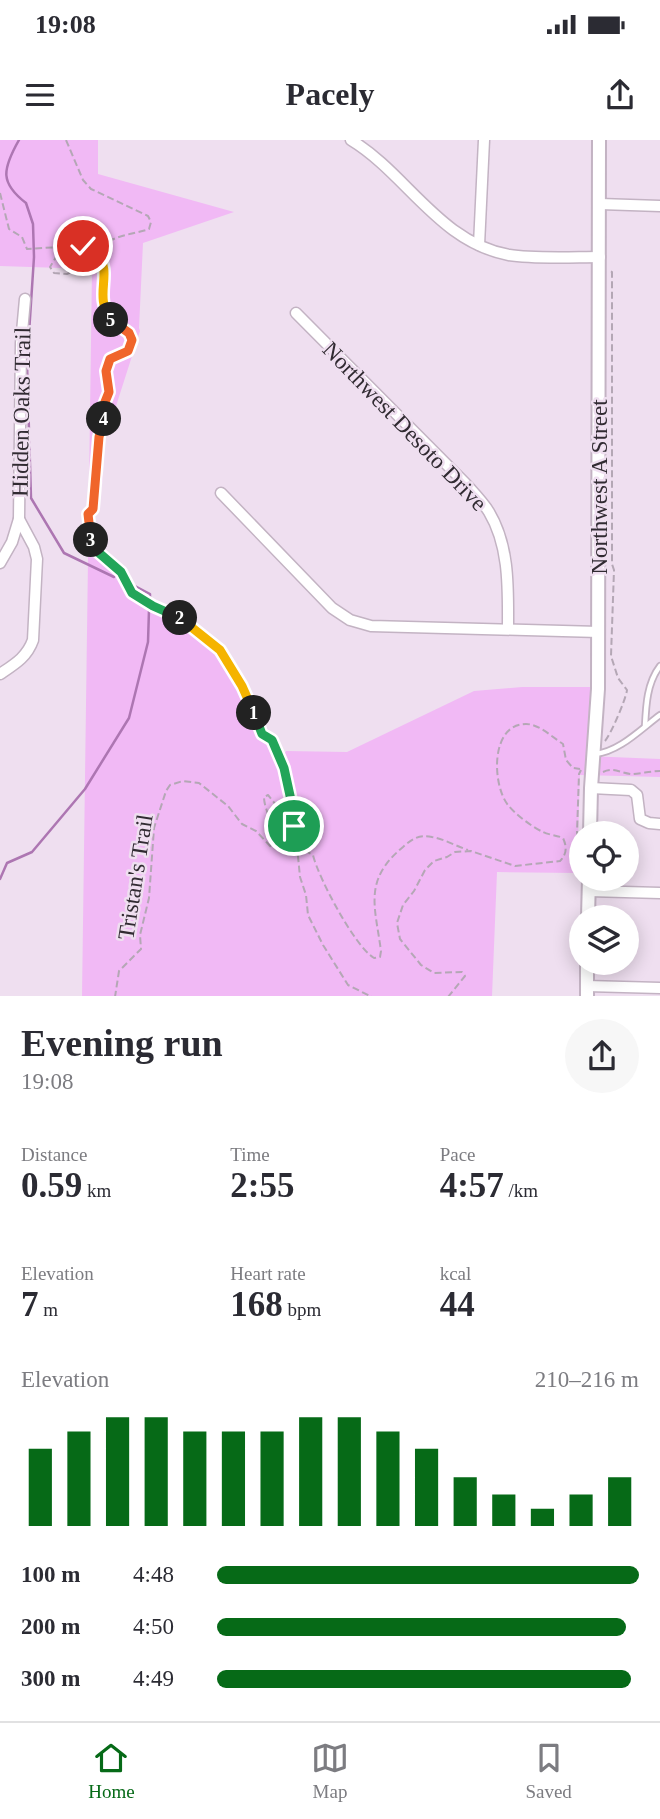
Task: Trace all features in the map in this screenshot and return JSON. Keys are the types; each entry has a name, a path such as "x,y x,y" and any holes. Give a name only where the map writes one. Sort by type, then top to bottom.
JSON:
{"street":[{"path":"351,140 397,178 455,233 479,245 509,255 600,257"},
{"path":"479,245 484,140"},
{"name":"Northwest A Street","path":"590,821 598,690 599,140"},
{"path":"600,204 660,206"},
{"name":"Hidden Oaks Trail","path":"0,563 12,542 19,519 24,299"},
{"name":"Northwest Desoto Drive","path":"296,313 465,483 489,512 501,540 507,567 508,629"},
{"path":"220,493 332,607 350,620 371,626 598,632"},
{"path":"0,674 21,660 29,651 33,640 37,559 34,547 19,519"},
{"path":"591,788 631,790 637,795 640,820 660,824"},
{"path":"639,890 660,892"},
{"path":"587,991 660,988"}],"lane":[{"path":"645,727 652,676 660,666"},
{"path":"594,754 603,753 621,744 660,715"}],"path":[{"path":"66,140 83,180 91,189 148,216 151,222 149,229 109,241 100,247 98,254"},
{"path":"0,193 9,229 22,237 27,249 60,247 50,267 54,273 67,274 78,269 82,249 90,238 94,241 88,253 98,254 103,261 103,310 111,320 129,333 132,340 128,351 110,359 106,371 109,392 99,437 93,509 88,514 91,546 121,572 132,593 179,617 220,650 242,686 262,734 272,740 284,768 294,814 300,877 306,895 308,915 348,985 372,996"},
{"path":"603,743 611,733 627,690 618,678 611,656 614,570 612,272 608,270"},
{"path":"284,828 285,835 313,855 317,872 329,896 365,950 374,958 380,957 381,951 374,895 378,875 385,862 414,837 432,837 515,866 560,861 565,856 563,838 539,831 508,806 502,794 495,768 498,750 509,731 518,724 537,726 563,744 566,760 572,768 582,769 579,774 577,821"},
{"path":"602,773 608,770 630,774 660,771"},
{"name":"Tristan's Trail","path":"115,996 119,971 141,949 140,935 149,898 155,828 170,785 183,781 199,783 271,847 275,841 264,803 264,797 268,795 277,806 284,828"},
{"path":"284,828 290,831 294,826 294,814"},
{"path":"448,996 465,976 462,972 434,973 421,965 400,939 397,923 403,905 425,870 434,861 455,852 471,851"}],"shaded area":[{"path":"0,140 98,140 98,174 234,212 143,243 140,331 102,450 103,476 100,497 92,509 97,541 138,600 211,635 284,755 286,751 347,752 474,691 522,687 592,687 587,756 660,759 660,777 580,775 579,821 569,821 569,873 497,872 492,996 82,996 92,269 0,266"}],"waterway":[{"path":"19,140 9,160 6,175 12,189 26,203 33,224 34,257 27,364 31,498 64,553 114,577"},
{"path":"133,585 150,594 150,597"},
{"path":"0,879 7,863 32,852 85,789 129,718 148,642 149,610"}],"route":[{"path":"83,246 90,238 93,239 88,253 98,254 103,261 103,310 111,320 132,336 128,351 110,359 106,371 109,392 99,437 93,509 88,514 91,546 121,572 132,593 179,617 220,650 242,686 262,734 272,740 276,747 289,789 294,826"}]}
